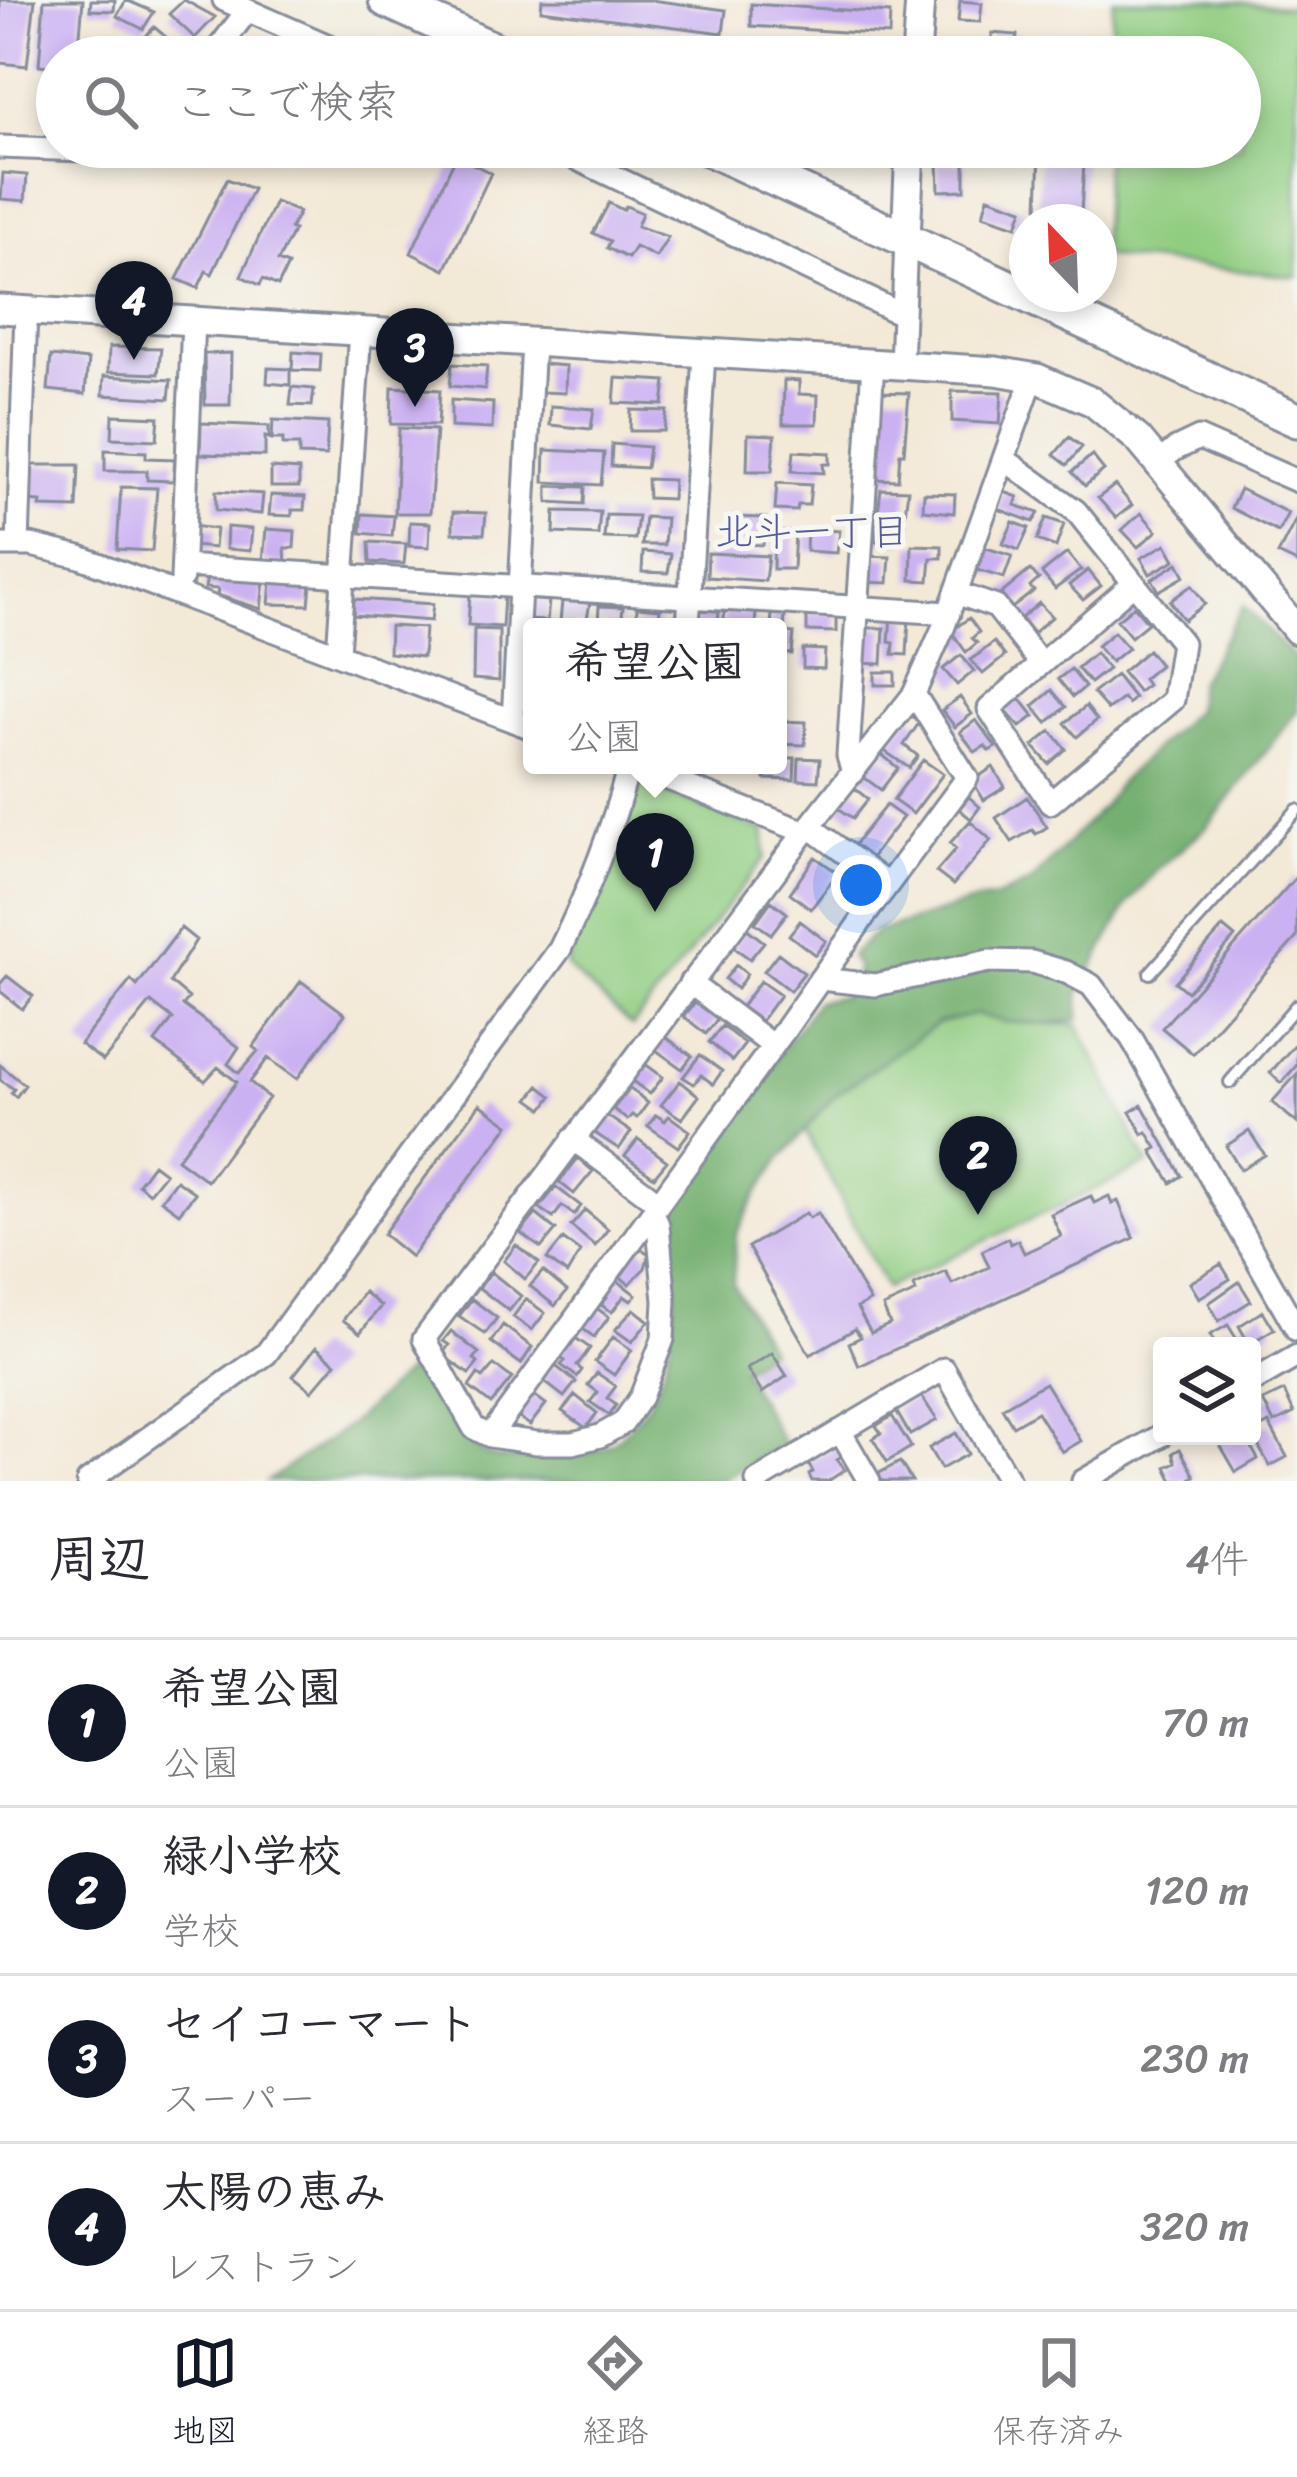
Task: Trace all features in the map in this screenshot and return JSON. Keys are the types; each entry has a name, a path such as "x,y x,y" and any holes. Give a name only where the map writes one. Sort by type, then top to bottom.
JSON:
{"highway":[{"path":"386,0 464,36"},
{"path":"750,168 1297,420"}],"street":[{"path":"224,0 305,36"},
{"path":"917,36 920,0"},
{"path":"228,36 247,11"},
{"path":"0,148 36,149"},
{"path":"596,168 904,315"},
{"path":"853,773 848,755 857,608 887,364 904,315 909,168"},
{"path":"533,342 522,587 523,724 80,557 31,545 9,545 13,309 996,371 1033,377 1093,402 1138,439 1297,630"},
{"path":"182,596 194,321"},
{"path":"338,653 360,331"},
{"path":"689,618 704,353"},
{"path":"573,1138 656,1208 665,1301 663,1339 651,1376 623,1423 600,1436 573,1443 537,1443 490,1436 474,1428 424,1339 573,1138 690,983 914,694 1033,377"},
{"path":"1157,463 1199,438 1297,481"},
{"path":"1004,459 1076,511 1134,583 1181,643 1173,700 1050,803 989,709 1134,583"},
{"path":"183,566 857,608 952,603 995,608 1041,664"},
{"path":"490,1436 967,778 914,694"},
{"path":"88,1481 266,1354 560,949 614,823 628,774"},
{"path":"678,774 808,830 887,884"},
{"path":"820,980 875,985 989,961 1032,962 1091,985 1132,1039 1297,1330"},
{"path":"690,983 772,1046"},
{"path":"1261,1377 1297,1356"},
{"path":"757,1481 944,1369 1009,1481"},
{"path":"840,1431 869,1481"},
{"path":"1083,1481 1153,1440"}],"lane":[{"path":"1150,973 1297,810"},
{"path":"1230,1082 1297,1005"}],"green space":[{"path":"1113,0 1297,7 1297,277 1117,258 1117,204 1103,204 1105,168 1261,168 1261,36 1111,36"},
{"path":"1243,606 1297,660 1297,711 1207,827 1157,870 1126,907 1079,993 1079,1020 1004,1022 977,1014 938,1023 834,1096 756,1196 736,1234 733,1284 770,1349 742,1370 784,1444 721,1481 267,1481 347,1427 414,1365 459,1430 491,1456 519,1459 580,1454 618,1438 647,1404 668,1353 675,1296 664,1214 817,1001 844,996 858,969 850,956 877,931 996,898 1031,882 1118,784 1195,710 1198,683"},
{"path":"639,783 765,831 765,858 632,1026 566,966"},
{"path":"977,1014 1004,1022 1078,1025 1148,1164 886,1288 805,1130 834,1096 938,1023"}],"building":[{"path":"0,0 35,0 27,66 0,63"},
{"path":"44,0 83,0 80,36 41,36"},
{"path":"91,0 115,0 114,11 90,10"},
{"path":"126,0 154,12 143,29 117,16"},
{"path":"184,0 215,17 193,36 169,14"},
{"path":"542,0 651,0 726,10 723,33 541,10"},
{"path":"960,1 982,3 980,22 958,21"},
{"path":"751,4 890,13 889,35 751,26"},
{"path":"450,168 481,168 491,173 445,270 411,253"},
{"path":"938,168 965,168 965,190 939,191"},
{"path":"1039,168 1084,168 1082,204 1038,204"},
{"path":"3,173 27,175 25,201 1,199"},
{"path":"227,179 253,189 212,274 206,271 198,288 177,279"},
{"path":"988,197 1009,204 1009,223 983,215"},
{"path":"275,202 299,212 278,261 288,265 278,286 263,279 260,285 241,276"},
{"path":"609,203 642,213 637,226 668,237 656,257 635,247 628,258 607,248 610,241 593,233"},
{"path":"109,347 161,348 158,374 108,372"},
{"path":"293,352 321,354 320,371 292,370"},
{"path":"231,353 230,405 205,405 204,354"},
{"path":"51,356 88,360 85,394 48,390"},
{"path":"452,364 487,366 485,389 450,386"},
{"path":"542,364 566,366 565,393 542,392"},
{"path":"268,368 290,369 290,385 267,383"},
{"path":"104,376 171,380 169,399 103,395"},
{"path":"616,378 666,381 663,405 614,403"},
{"path":"784,380 799,381 799,394 818,395 817,424 783,424"},
{"path":"292,387 314,389 312,406 290,405"},
{"path":"392,387 440,390 438,425 391,424"},
{"path":"952,391 1002,392 1000,424 952,421"},
{"path":"877,392 909,393 898,480 871,479"},
{"path":"451,400 493,403 492,429 451,427"},
{"path":"551,406 594,409 591,429 550,425"},
{"path":"631,410 667,411 664,431 630,431"},
{"path":"113,415 159,417 157,440 112,438"},
{"path":"273,420 328,423 326,456 299,455 299,445 272,439"},
{"path":"201,423 269,426 265,456 200,454"},
{"path":"399,428 436,430 430,513 395,513"},
{"path":"748,434 775,435 772,471 747,471"},
{"path":"1069,437 1082,447 1067,465 1054,455"},
{"path":"612,444 649,447 646,468 611,466"},
{"path":"105,450 175,459 173,481 147,480 147,471 105,471"},
{"path":"545,450 604,453 601,485 544,482"},
{"path":"794,451 830,453 830,464 823,464 824,473 792,471"},
{"path":"1092,455 1104,470 1085,486 1072,472"},
{"path":"31,465 79,465 77,508 40,507 41,502 28,501"},
{"path":"271,468 299,470 299,487 271,487"},
{"path":"647,479 673,480 672,499 648,498"},
{"path":"777,483 811,485 809,505 798,505 797,511 775,510"},
{"path":"1115,485 1132,505 1116,518 1098,498"},
{"path":"548,486 585,487 584,504 548,502"},
{"path":"121,487 157,488 152,551 117,549"},
{"path":"881,489 908,490 905,514 878,512"},
{"path":"1240,489 1288,513 1278,532 1231,508"},
{"path":"216,491 263,494 261,514 216,510"},
{"path":"1004,492 1018,497 1015,505 1039,513 1033,522 998,509"},
{"path":"924,493 955,494 954,513 923,510"},
{"path":"271,495 305,497 304,510 292,510 292,516 269,515"},
{"path":"555,511 600,512 598,535 554,533"},
{"path":"453,512 486,513 484,534 453,533"},
{"path":"1141,513 1157,531 1138,547 1122,530"},
{"path":"362,514 394,516 392,536 361,533"},
{"path":"606,515 638,516 635,539 604,538"},
{"path":"645,517 666,518 664,545 642,545"},
{"path":"728,517 766,518 763,545 726,543"},
{"path":"1297,517 1297,563 1278,554"},
{"path":"1046,518 1064,524 1056,547 1037,540"},
{"path":"410,522 430,523 429,547 409,546"},
{"path":"1013,522 1029,528 1019,550 1003,544"},
{"path":"875,524 905,524 904,542 875,541"},
{"path":"192,526 216,529 214,548 191,546"},
{"path":"227,527 252,529 250,551 226,549"},
{"path":"266,529 295,531 294,548 285,548 286,564 263,561"},
{"path":"807,529 839,531 836,553 806,551"},
{"path":"774,532 795,532 793,569 773,569"},
{"path":"369,542 406,544 404,564 370,562"},
{"path":"1166,544 1175,560 1150,574 1141,558"},
{"path":"912,545 942,546 942,558 931,558 929,581 911,580"},
{"path":"986,548 1012,556 1004,578 977,570"},
{"path":"643,552 671,554 668,573 642,572"},
{"path":"708,553 768,556 765,581 707,577"},
{"path":"1067,553 1081,570 1055,589 1042,573"},
{"path":"865,556 890,557 888,583 864,582"},
{"path":"1178,563 1185,576 1159,591 1152,579"},
{"path":"1030,570 1039,579 1030,587 1034,591 1012,608 1001,594"},
{"path":"1088,570 1101,586 1083,600 1069,585"},
{"path":"207,577 264,580 261,609 217,595 218,589 205,588"},
{"path":"271,582 311,584 309,605 269,604"},
{"path":"1192,585 1205,604 1184,620 1170,601"},
{"path":"470,593 504,596 502,627 468,625"},
{"path":"354,599 433,604 431,621 353,615"},
{"path":"525,599 549,601 547,618 524,618"},
{"path":"562,601 590,603 587,618 560,618"},
{"path":"1039,603 1052,617 1033,633 1021,618"},
{"path":"599,606 623,607 622,618 598,618"},
{"path":"1134,606 1148,623 1131,637 1117,620"},
{"path":"637,607 660,609 659,618 636,618"},
{"path":"696,610 719,611 719,618 696,618"},
{"path":"725,610 756,612 756,618 724,618"},
{"path":"807,613 836,614 836,632 807,631"},
{"path":"891,616 909,617 907,655 893,654"},
{"path":"969,618 979,632 972,638 977,643 966,652 951,631"},
{"path":"390,626 425,628 423,657 389,653"},
{"path":"860,628 884,628 882,664 858,663"},
{"path":"474,629 499,630 499,681 473,679"},
{"path":"787,632 794,633 792,654 787,654"},
{"path":"1114,632 1128,648 1111,662 1097,646"},
{"path":"994,642 1005,656 983,674 971,660"},
{"path":"803,649 825,650 824,669 803,668"},
{"path":"1148,650 1160,665 1143,679 1147,685 1138,692 1122,672"},
{"path":"1095,653 1108,669 1090,683 1077,668"},
{"path":"961,655 974,671 957,685 943,669"},
{"path":"1071,669 1085,687 1073,697 1058,679"},
{"path":"875,672 895,672 895,685 875,685"},
{"path":"1116,675 1134,698 1128,704 1123,698 1108,710 1093,693"},
{"path":"1052,690 1066,707 1047,723 1033,706"},
{"path":"960,697 972,714 955,727 942,710"},
{"path":"1019,697 1034,716 1020,727 1004,709"},
{"path":"1086,706 1097,720 1077,737 1065,723"},
{"path":"910,715 919,723 904,745 918,756 909,768 883,750"},
{"path":"976,720 996,747 989,751 985,746 975,752 960,732"},
{"path":"787,721 806,722 805,745 787,744"},
{"path":"1051,731 1066,749 1049,764 1033,746"},
{"path":"880,753 898,768 881,790 862,776"},
{"path":"787,758 795,758 794,780 765,779 765,774 787,774"},
{"path":"799,758 820,759 818,781 798,780"},
{"path":"923,760 943,774 913,814 893,800"},
{"path":"993,767 1005,787 984,800 972,781"},
{"path":"854,788 868,799 853,818 838,808"},
{"path":"969,797 980,807 971,819 959,809"},
{"path":"1027,797 1047,827 1012,842 996,818"},
{"path":"886,805 903,817 871,858 854,845"},
{"path":"970,821 991,840 953,885 936,872 956,849 950,843"},
{"path":"815,857 838,873 811,909 790,893"},
{"path":"1297,876 1297,937 1193,1054 1162,1028"},
{"path":"771,901 787,913 771,934 755,923"},
{"path":"800,921 826,941 815,955 789,935"},
{"path":"1223,927 1235,937 1187,992 1175,982"},
{"path":"181,928 196,940 170,982 189,998 183,1005 239,1047 228,1064 239,1073 301,981 345,1014 297,1079 268,1058 250,1082 269,1098 207,1181 177,1159 237,1082 218,1067 205,1081 155,1042 173,1019 151,1002 103,1061 80,1044 131,980 137,986"},
{"path":"746,928 764,942 750,959 732,946"},
{"path":"778,953 804,973 790,991 764,971"},
{"path":"736,965 747,974 737,989 725,979"},
{"path":"7,976 33,996 22,1009 0,991"},
{"path":"760,981 780,995 761,1021 741,1007"},
{"path":"696,1001 718,1018 706,1034 684,1017"},
{"path":"722,1026 745,1044 732,1061 709,1042"},
{"path":"663,1035 692,1056 682,1069 653,1048"},
{"path":"1297,1042 1297,1065 1281,1083 1270,1073"},
{"path":"700,1055 722,1071 713,1084 701,1075 694,1084 683,1077"},
{"path":"641,1061 663,1077 650,1094 628,1078"},
{"path":"0,1065 25,1085 16,1097 11,1093 14,1089 0,1080"},
{"path":"1297,1074 1297,1123 1272,1102"},
{"path":"680,1081 699,1096 682,1119 661,1105"},
{"path":"539,1086 552,1096 543,1109 529,1099"},
{"path":"630,1088 648,1103 637,1118 632,1115 627,1120 613,1109"},
{"path":"480,1104 509,1125 411,1257 383,1234"},
{"path":"1142,1105 1182,1176 1171,1183 1152,1151 1157,1148 1130,1112"},
{"path":"606,1115 631,1132 619,1149 593,1132"},
{"path":"656,1115 665,1121 669,1116 690,1131 678,1147 648,1126"},
{"path":"1249,1131 1265,1155 1241,1170 1226,1146"},
{"path":"638,1139 667,1161 654,1177 625,1156"},
{"path":"578,1158 593,1171 574,1194 559,1182"},
{"path":"153,1164 165,1173 149,1193 138,1184"},
{"path":"176,1180 195,1193 179,1213 161,1200"},
{"path":"556,1187 581,1206 574,1215 562,1206 553,1218 539,1208"},
{"path":"1091,1196 1094,1203 1109,1196 1112,1204 1118,1201 1134,1238 859,1366 849,1343 861,1337 855,1329 810,1355 748,1247 806,1213 809,1218 818,1213 870,1301 857,1308 871,1333 890,1324 883,1307 916,1292 914,1286 946,1272 952,1284 989,1267 982,1251 1008,1238 1010,1244 1018,1240 1024,1253 1061,1236 1051,1214"},
{"path":"585,1210 608,1229 595,1246 571,1226"},
{"path":"536,1214 556,1230 541,1248 520,1233"},
{"path":"563,1239 580,1252 567,1274 547,1259"},
{"path":"516,1245 539,1263 525,1279 504,1261"},
{"path":"636,1245 649,1254 645,1268 629,1284 614,1272"},
{"path":"1221,1264 1230,1279 1199,1298 1190,1283"},
{"path":"543,1271 567,1291 555,1306 530,1286"},
{"path":"491,1272 521,1296 509,1311 479,1288"},
{"path":"614,1278 636,1295 631,1301 624,1296 612,1312 601,1305 607,1298 602,1294"},
{"path":"1239,1282 1251,1301 1219,1321 1209,1303"},
{"path":"364,1292 381,1306 360,1333 343,1320"},
{"path":"472,1299 497,1318 485,1334 459,1316"},
{"path":"526,1299 545,1313 532,1330 513,1317"},
{"path":"595,1307 609,1317 594,1337 580,1327"},
{"path":"634,1309 649,1321 632,1342 615,1330"},
{"path":"1263,1311 1274,1329 1261,1337 1245,1337 1239,1326"},
{"path":"503,1325 532,1347 521,1364 491,1342"},
{"path":"1228,1325 1235,1337 1211,1337"},
{"path":"451,1331 479,1353 469,1374 442,1355 449,1345 443,1341"},
{"path":"574,1337 590,1348 577,1366 582,1370 577,1377 557,1356"},
{"path":"613,1337 632,1350 614,1375 595,1362"},
{"path":"316,1347 336,1363 312,1391 293,1376"},
{"path":"772,1353 787,1376 762,1393 747,1369"},
{"path":"553,1364 576,1382 564,1397 541,1379"},
{"path":"494,1365 512,1378 491,1404 469,1387 478,1374 483,1378"},
{"path":"597,1373 616,1386 607,1398 616,1405 609,1415 590,1402 598,1392 588,1385"},
{"path":"1045,1383 1081,1441 1062,1452 1037,1412 1013,1426 1002,1408"},
{"path":"1284,1391 1294,1413 1274,1423 1263,1401"},
{"path":"531,1393 546,1404 530,1425 515,1415"},
{"path":"920,1394 937,1420 910,1435 895,1409"},
{"path":"575,1395 597,1413 586,1428 562,1411"},
{"path":"892,1416 911,1447 887,1462 873,1439 881,1433 876,1426"},
{"path":"1269,1423 1287,1457 1270,1466 1258,1445 1261,1427"},
{"path":"956,1433 968,1454 941,1469 929,1448"},
{"path":"1220,1445 1250,1445 1258,1459 1236,1472"},
{"path":"838,1447 843,1456 837,1460 845,1470 828,1481 812,1481 807,1462"},
{"path":"1180,1449 1195,1476 1192,1481 1173,1481 1166,1467 1176,1462 1173,1453"},
{"path":"900,1462 912,1481 879,1481 876,1475"}],"place":[{"name":"太陽の恵み","path":"134,360"},
{"name":"セイコーマート","path":"415,407"},
{"name":"希望公園","path":"655,912"},
{"name":"緑小学校","path":"978,1215"}],"district":[{"name":"北斗一丁目","path":"812,531"}]}
